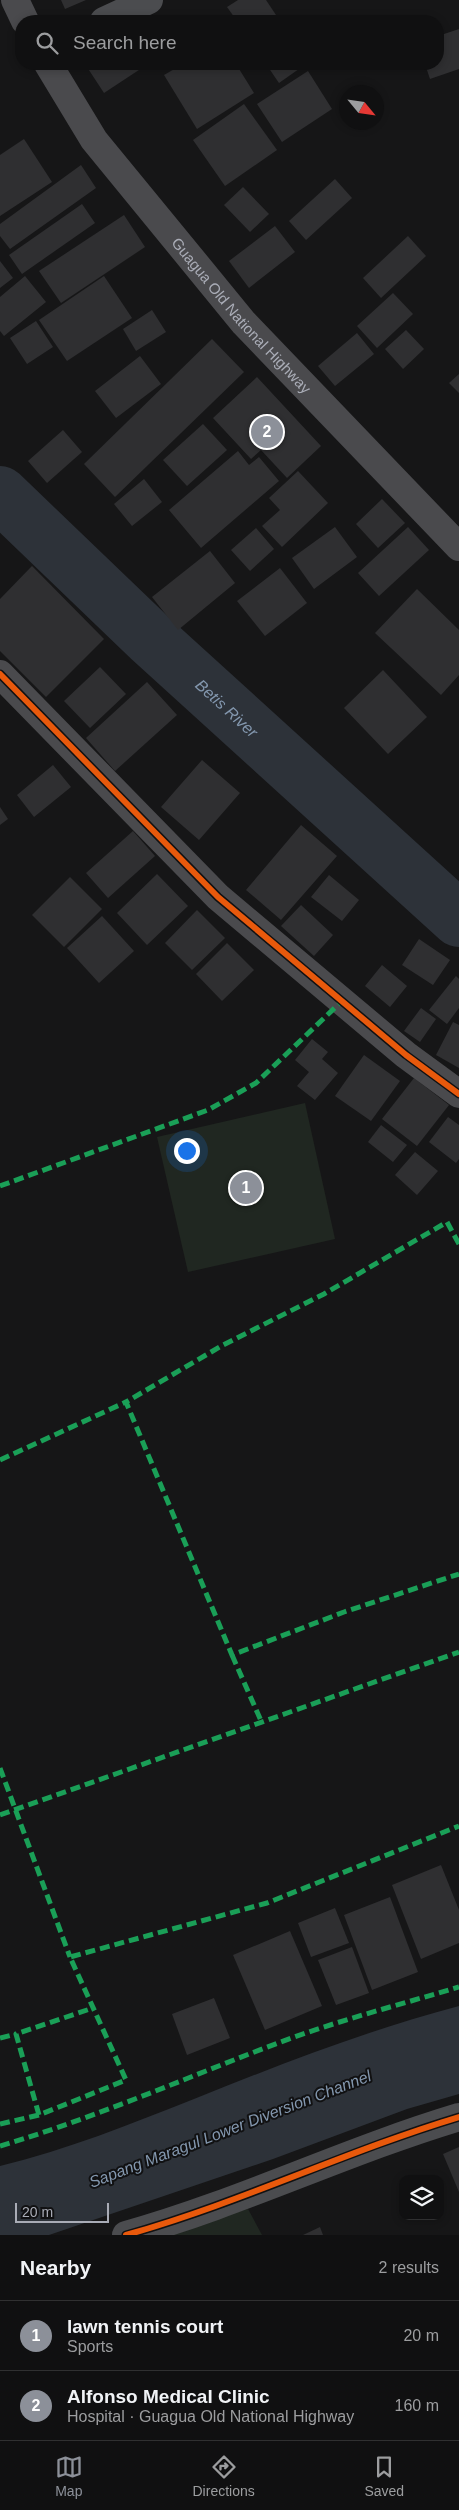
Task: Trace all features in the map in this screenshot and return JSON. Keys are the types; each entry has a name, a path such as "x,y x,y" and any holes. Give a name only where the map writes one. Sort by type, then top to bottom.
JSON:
{"main road":[{"path":"15,0 22,15"},
{"name":"Guagua Old National Highway","path":"52,70 94,140 244,323 459,547"},
{"path":"0,674 218,897 406,1055 459,1094"}],"street":[{"path":"117,15 149,0"},
{"path":"126,2235 172,2222 400,2135 459,2118"}],"shaded area":[{"path":"305,1103 335,1239 188,1272 157,1137"},
{"path":"248,2209 262,2235 156,2235"}],"water":[{"name":"Sapang Maragul Lower Diversion Channel","path":"459,2006 459,2094 407,2109 273,2159 49,2235 0,2235 0,2166 25,2160 98,2136 358,2037"}],"building":[{"path":"61,0 86,0 65,9"},
{"path":"238,0 266,0 276,15 233,15 227,7"},
{"path":"459,29 459,69 430,79 427,70 444,70 444,34"},
{"path":"89,70 139,70 104,93"},
{"path":"173,70 240,70 254,93 197,129 164,75"},
{"path":"270,70 297,70 279,83"},
{"path":"308,71 332,109 282,142 257,104"},
{"path":"244,104 277,150 225,186 193,140"},
{"path":"24,139 52,182 0,216 0,155"},
{"path":"81,165 96,188 10,249 0,236 0,224"},
{"path":"335,179 352,198 306,240 289,221"},
{"path":"243,187 269,214 250,232 224,205"},
{"path":"82,204 95,223 22,274 9,255"},
{"path":"124,215 145,247 61,303 39,271"},
{"path":"275,226 295,252 249,288 229,261"},
{"path":"408,236 426,256 381,298 363,278"},
{"path":"0,261 13,278 0,288"},
{"path":"25,276 46,302 4,336 0,331 0,297"},
{"path":"104,276 132,318 67,361 39,320"},
{"path":"393,293 413,314 377,348 357,326"},
{"path":"152,310 166,332 136,351 123,329"},
{"path":"36,321 53,347 27,364 10,338"},
{"path":"406,330 424,349 403,369 385,349"},
{"path":"357,333 374,354 335,386 318,366"},
{"path":"212,339 244,372 115,497 84,464"},
{"path":"140,356 161,384 116,418 95,391"},
{"path":"459,374 459,393 449,383"},
{"path":"257,377 321,446 287,478 261,450 251,459 213,418"},
{"path":"203,424 227,450 187,486 163,460"},
{"path":"63,430 82,452 47,483 28,461"},
{"path":"238,451 249,465 259,457 279,481 201,548 169,510"},
{"path":"298,471 328,503 282,547 262,526 280,510 269,498"},
{"path":"144,479 162,502 132,526 114,504"},
{"path":"382,499 405,523 378,548 356,524"},
{"path":"335,527 357,557 314,589 292,558"},
{"path":"408,527 429,550 379,596 358,573"},
{"path":"256,528 274,549 250,571 231,550"},
{"path":"210,551 235,583 178,630 152,597"},
{"path":"32,566 104,639 46,697 0,651 0,599"},
{"path":"280,568 307,603 265,636 237,601"},
{"path":"417,589 459,630 459,675 441,695 375,633"},
{"path":"100,667 126,694 90,728 64,701"},
{"path":"383,670 427,717 388,754 344,708"},
{"path":"147,682 177,715 115,771 86,738"},
{"path":"202,760 240,793 199,840 161,807"},
{"path":"53,765 71,787 34,817 17,795"},
{"path":"0,807 8,819 0,825"},
{"path":"301,825 337,856 281,920 246,890"},
{"path":"133,831 155,856 108,898 86,873"},
{"path":"157,874 188,906 147,945 117,913"},
{"path":"329,875 359,900 342,921 311,897"},
{"path":"70,877 102,909 64,947 32,915"},
{"path":"301,905 333,935 314,956 281,926"},
{"path":"197,910 225,938 192,970 165,943"},
{"path":"102,916 134,951 99,983 67,948"},
{"path":"419,939 450,960 433,985 402,965"},
{"path":"227,943 254,970 222,1001 196,974"},
{"path":"382,965 407,986 390,1007 365,986"},
{"path":"456,976 459,979 459,1008 447,1024 429,1010"},
{"path":"421,1008 436,1019 420,1042 404,1031"},
{"path":"453,1022 459,1025 459,1068 436,1055"},
{"path":"312,1039 328,1052 322,1059 338,1073 315,1100 297,1086 309,1072 295,1060"},
{"path":"364,1055 400,1081 371,1121 335,1096"},
{"path":"414,1078 449,1105 417,1146 382,1119"},
{"path":"448,1117 459,1125 459,1159 456,1163 429,1142"},
{"path":"381,1125 407,1145 393,1162 368,1142"},
{"path":"415,1152 438,1171 417,1195 395,1175"},
{"path":"441,1865 459,1910 459,1943 421,1959 392,1885"},
{"path":"390,1897 418,1972 372,1990 344,1915"},
{"path":"335,1908 349,1943 311,1957 298,1923"},
{"path":"290,1931 322,2006 265,2030 233,1955"},
{"path":"352,1947 369,1993 336,2005 318,1960"},
{"path":"214,1998 230,2038 187,2055 172,2014"},
{"path":"459,2147 459,2192 443,2154"},
{"path":"320,2227 323,2235 303,2235"}],"waterway":[{"name":"Betis River","path":"0,494 151,639 459,919"}],"marked path":[{"path":"0,1186 208,1110 256,1083 342,1001"},
{"path":"459,1244 447,1222 324,1294 223,1345 126,1402 232,1655 344,1612 459,1574"},
{"path":"0,1460 126,1402"},
{"path":"0,1815 459,1652"},
{"path":"232,1655 262,1723"},
{"path":"0,1768 70,1957"},
{"path":"0,2124 39,2115 126,2080 70,1957 267,1903 459,1826"},
{"path":"0,2146 70,2123 300,2035 459,1987"},
{"path":"39,2115 16,2034 93,2008"},
{"path":"0,2038 16,2034"}],"cycle path":[{"path":"0,674 218,897 406,1055 459,1094"},
{"path":"126,2235 210,2208 375,2145 459,2117"}],"place":[{"name":"Alfonso Medical Clinic","path":"267,432"},
{"name":"lawn tennis court","path":"246,1188"}]}
